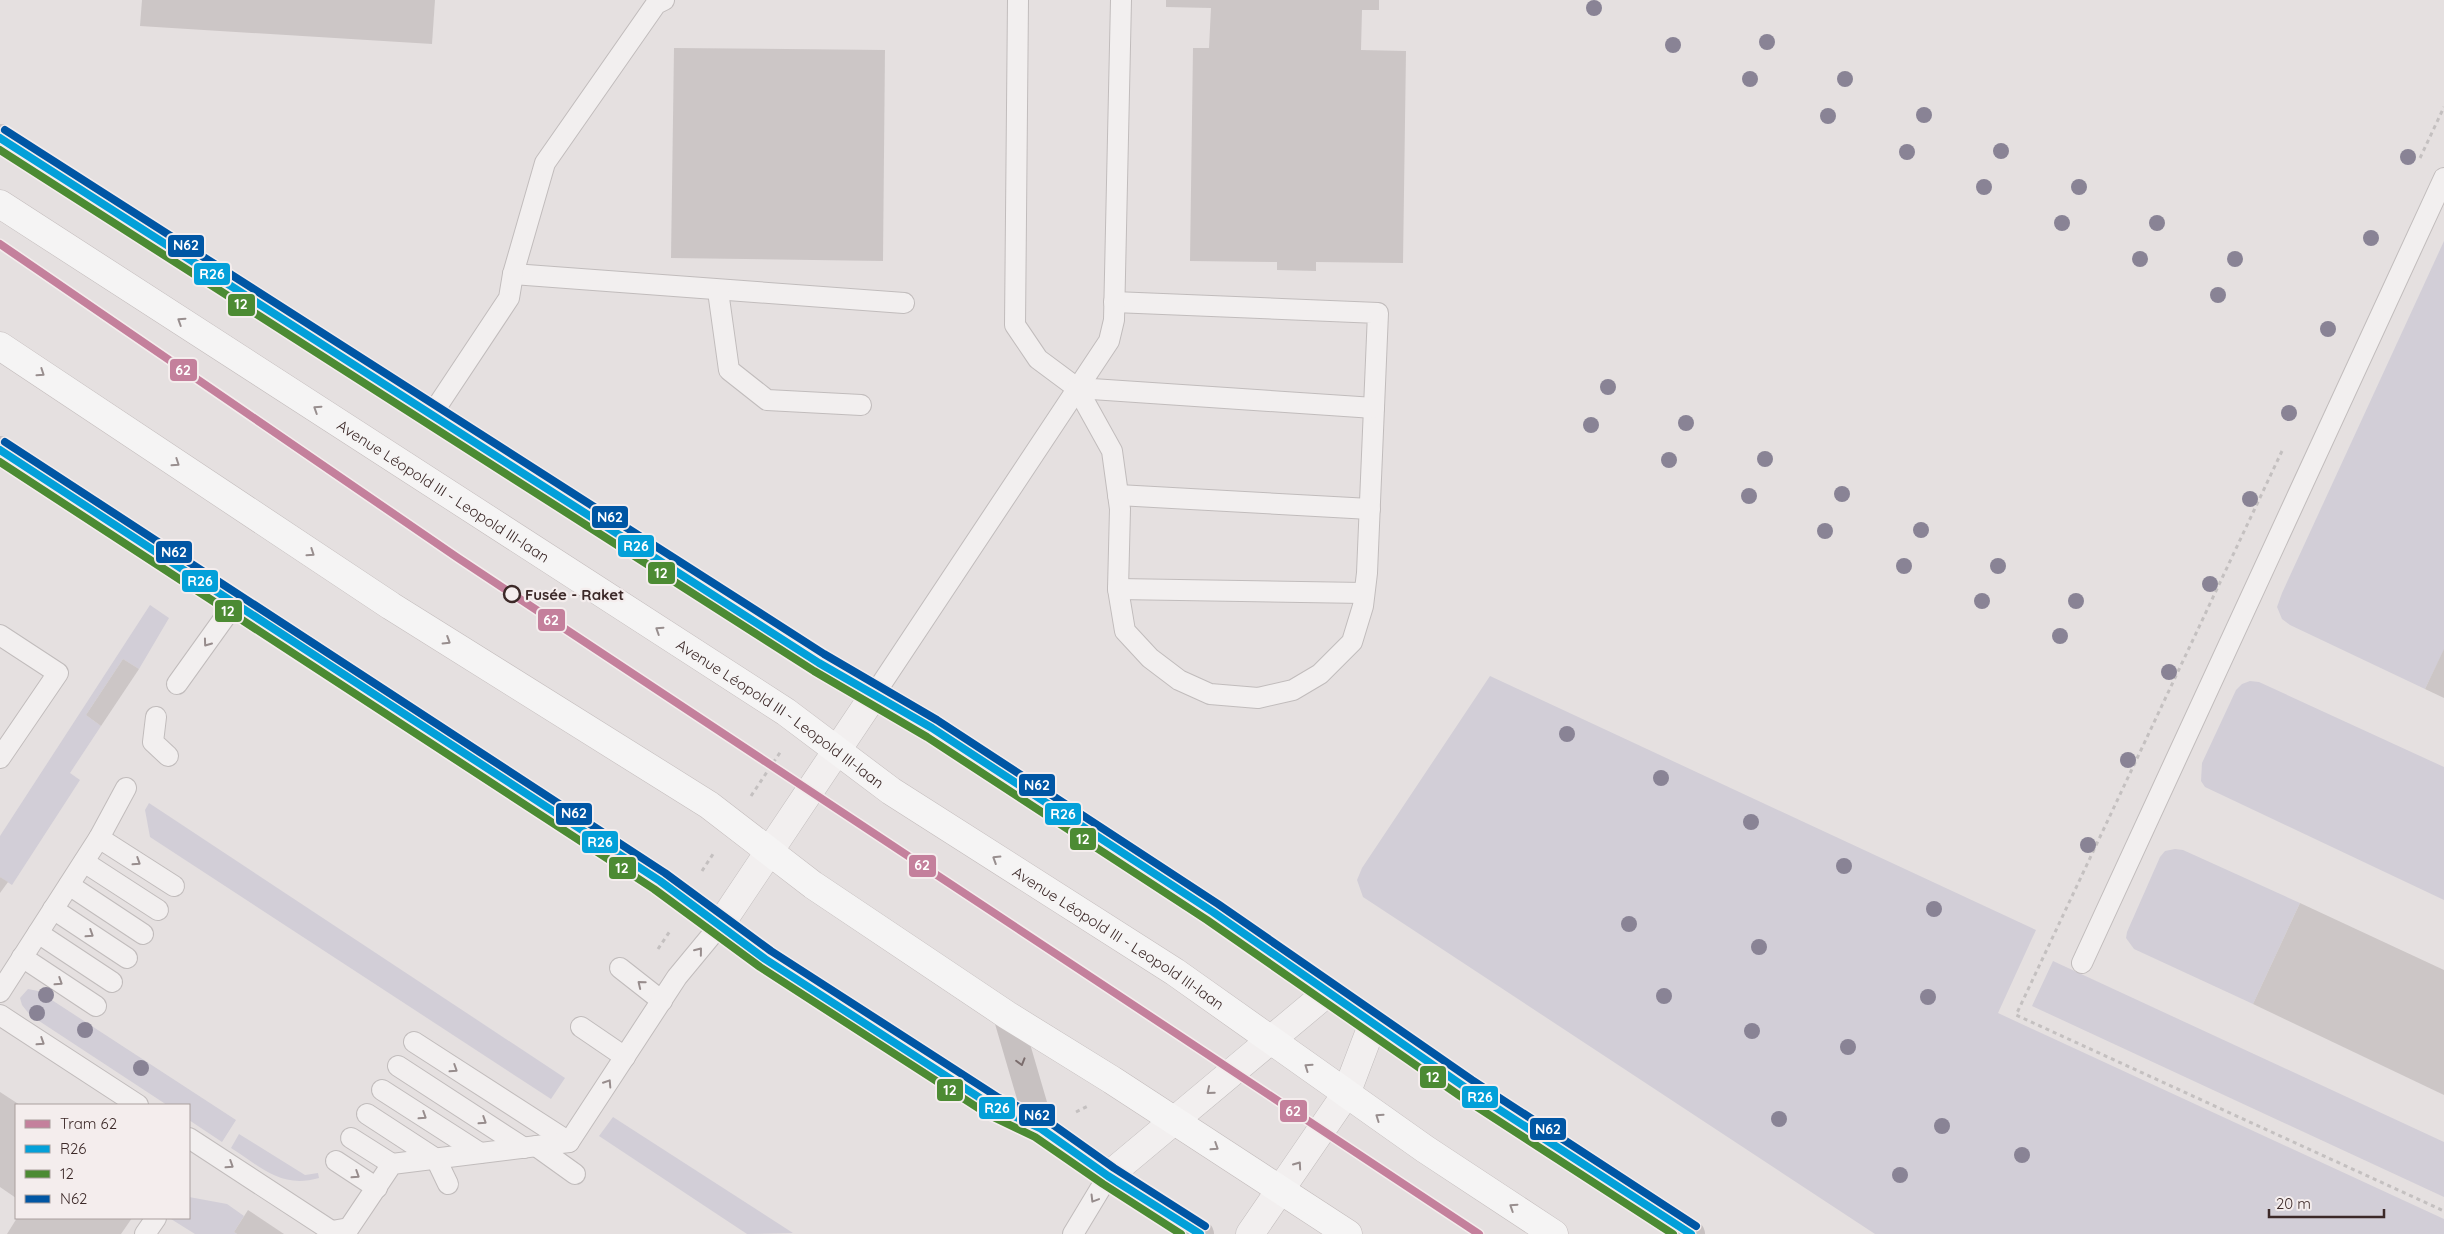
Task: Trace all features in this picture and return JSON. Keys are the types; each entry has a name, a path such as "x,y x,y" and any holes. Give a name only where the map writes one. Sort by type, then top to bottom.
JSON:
{"main road":[{"name":"Avenue Léopold III - Leopold III-laan","path":"0,204 800,722 891,791 1175,972 1425,1150 1554,1234"},
{"path":"0,346 390,606 709,805 813,885 1007,1015 1348,1234"}],"street":[{"path":"0,138 819,663 948,738 1213,912 1466,1088 1691,1234"},
{"path":"0,450 684,898 765,959 994,1107 1040,1128 1108,1176 1200,1234"},
{"path":"720,925 874,694"},
{"path":"1108,1176 1328,992"},
{"path":"1007,1015 1040,1128"},
{"path":"1250,1234 1346,1094 1373,1023"}],"lane":[{"path":"432,414 509,298 513,274 545,163 656,4 664,0"},
{"path":"1018,0 1015,325 1038,359 1077,388 1112,450 1120,509 1118,589 1125,632 1150,658 1179,680 1210,694 1258,698 1293,690 1320,674 1352,642 1364,593 1370,509 1378,313 1114,302"},
{"path":"874,694 1109,342 1114,320 1121,0"},
{"path":"2082,964 2444,178"},
{"path":"513,274 904,302"},
{"path":"718,290 729,370 767,400 861,405"},
{"path":"1077,388 1374,408"},
{"path":"1118,495 1370,509"},
{"path":"1118,589 1364,593"},
{"path":"176,684 235,603"},
{"path":"0,635 58,673 0,758"},
{"path":"156,717 153,742 168,756"},
{"path":"0,992 100,838 126,788"},
{"path":"100,838 174,886"},
{"path":"84,862 158,910"},
{"path":"69,885 143,934"},
{"path":"53,909 127,958"},
{"path":"351,1138 392,1164 569,1142 677,977 720,925"},
{"path":"38,933 112,982"},
{"path":"22,957 96,1006"},
{"path":"620,968 662,1001"},
{"path":"0,1015 136,1104"},
{"path":"581,1027 625,1057"},
{"path":"414,1042 569,1142"},
{"path":"398,1066 575,1174"},
{"path":"382,1090 480,1153"},
{"path":"367,1114 436,1159 448,1184"},
{"path":"190,1139 334,1232 349,1228 392,1164"},
{"path":"336,1161 377,1188"},
{"path":"1073,1231 1108,1176"},
{"path":"145,1234 155,1219"}],"path":[{"path":"2419,161 2444,107"},
{"path":"2283,448 2016,1015 2444,1211"},
{"path":"684,898 800,722"},
{"path":"656,952 670,931"}],"shaded area":[{"path":"2444,241 2444,650 2425,689 2290,625 2282,619 2277,607"},
{"path":"150,605 169,618 139,669 123,659 86,715 101,726 70,773 80,780 12,885 0,877 0,836"},
{"path":"1490,676 2036,930 1998,1013 2444,1219 2444,1234 1875,1234 1363,897 1357,880 1362,868"},
{"path":"2250,681 2259,682 2444,767 2444,900 2205,787 2201,781 2202,763 2236,690 2242,684"},
{"path":"149,803 565,1078 551,1099 150,837 145,810"},
{"path":"2183,850 2300,903 2253,1004 2134,949 2126,938 2160,857 2165,851"},
{"path":"2053,961 2444,1142 2444,1197 2032,1006"},
{"path":"28,989 38,991 236,1120 222,1142 190,1121 190,1104 165,1104 30,1015 22,1005 20,998"},
{"path":"613,1117 793,1233 747,1234 599,1136"},
{"path":"239,1134 305,1175 318,1173 319,1178 293,1181 262,1169 231,1148"},
{"path":"190,1197 227,1204 244,1216 234,1232 237,1234 195,1234 171,1219 190,1219"}],"building":[{"path":"142,0 435,0 432,44 140,26"},
{"path":"1166,0 1379,0 1379,10 1362,10 1361,50 1406,51 1403,263 1316,262 1316,271 1277,270 1277,262 1190,261 1193,48 1209,48 1211,8 1166,7"},
{"path":"674,48 885,50 883,261 671,258"},
{"path":"2444,649 2444,698 2425,689"},
{"path":"123,659 139,669 101,726 86,715"},
{"path":"0,877 8,882 0,893"},
{"path":"2300,903 2444,970 2444,1095 2253,1004"},
{"path":"0,1092 18,1104 15,1104 15,1197 0,1187"},
{"path":"248,1210 284,1234 237,1234 234,1232"},
{"path":"16,1219 131,1219 121,1234 7,1234"}],"tram line":[{"name":"62","path":"0,244 458,558 1479,1234"}],"transit line":[{"name":"N62","path":"5,130 824,654 937,720 1218,904 1472,1080 1696,1226"},
{"name":"R26","path":"0,138 819,663 932,728 1213,912 1466,1088 1691,1234"},
{"name":"12","path":"0,150 814,671 927,737 1207,920 1460,1096 1673,1234"},
{"name":"N62","path":"5,442 665,873 771,951 999,1098 1045,1119 1114,1168 1205,1226"},
{"name":"R26","path":"0,450 660,881 765,959 994,1107 1040,1128 1108,1176 1200,1234"},
{"name":"12","path":"0,462 654,889 760,967 989,1115 1035,1137 1103,1184 1181,1234"}],"place":[{"name":"Fusée - Raket","path":"512,594"}]}
